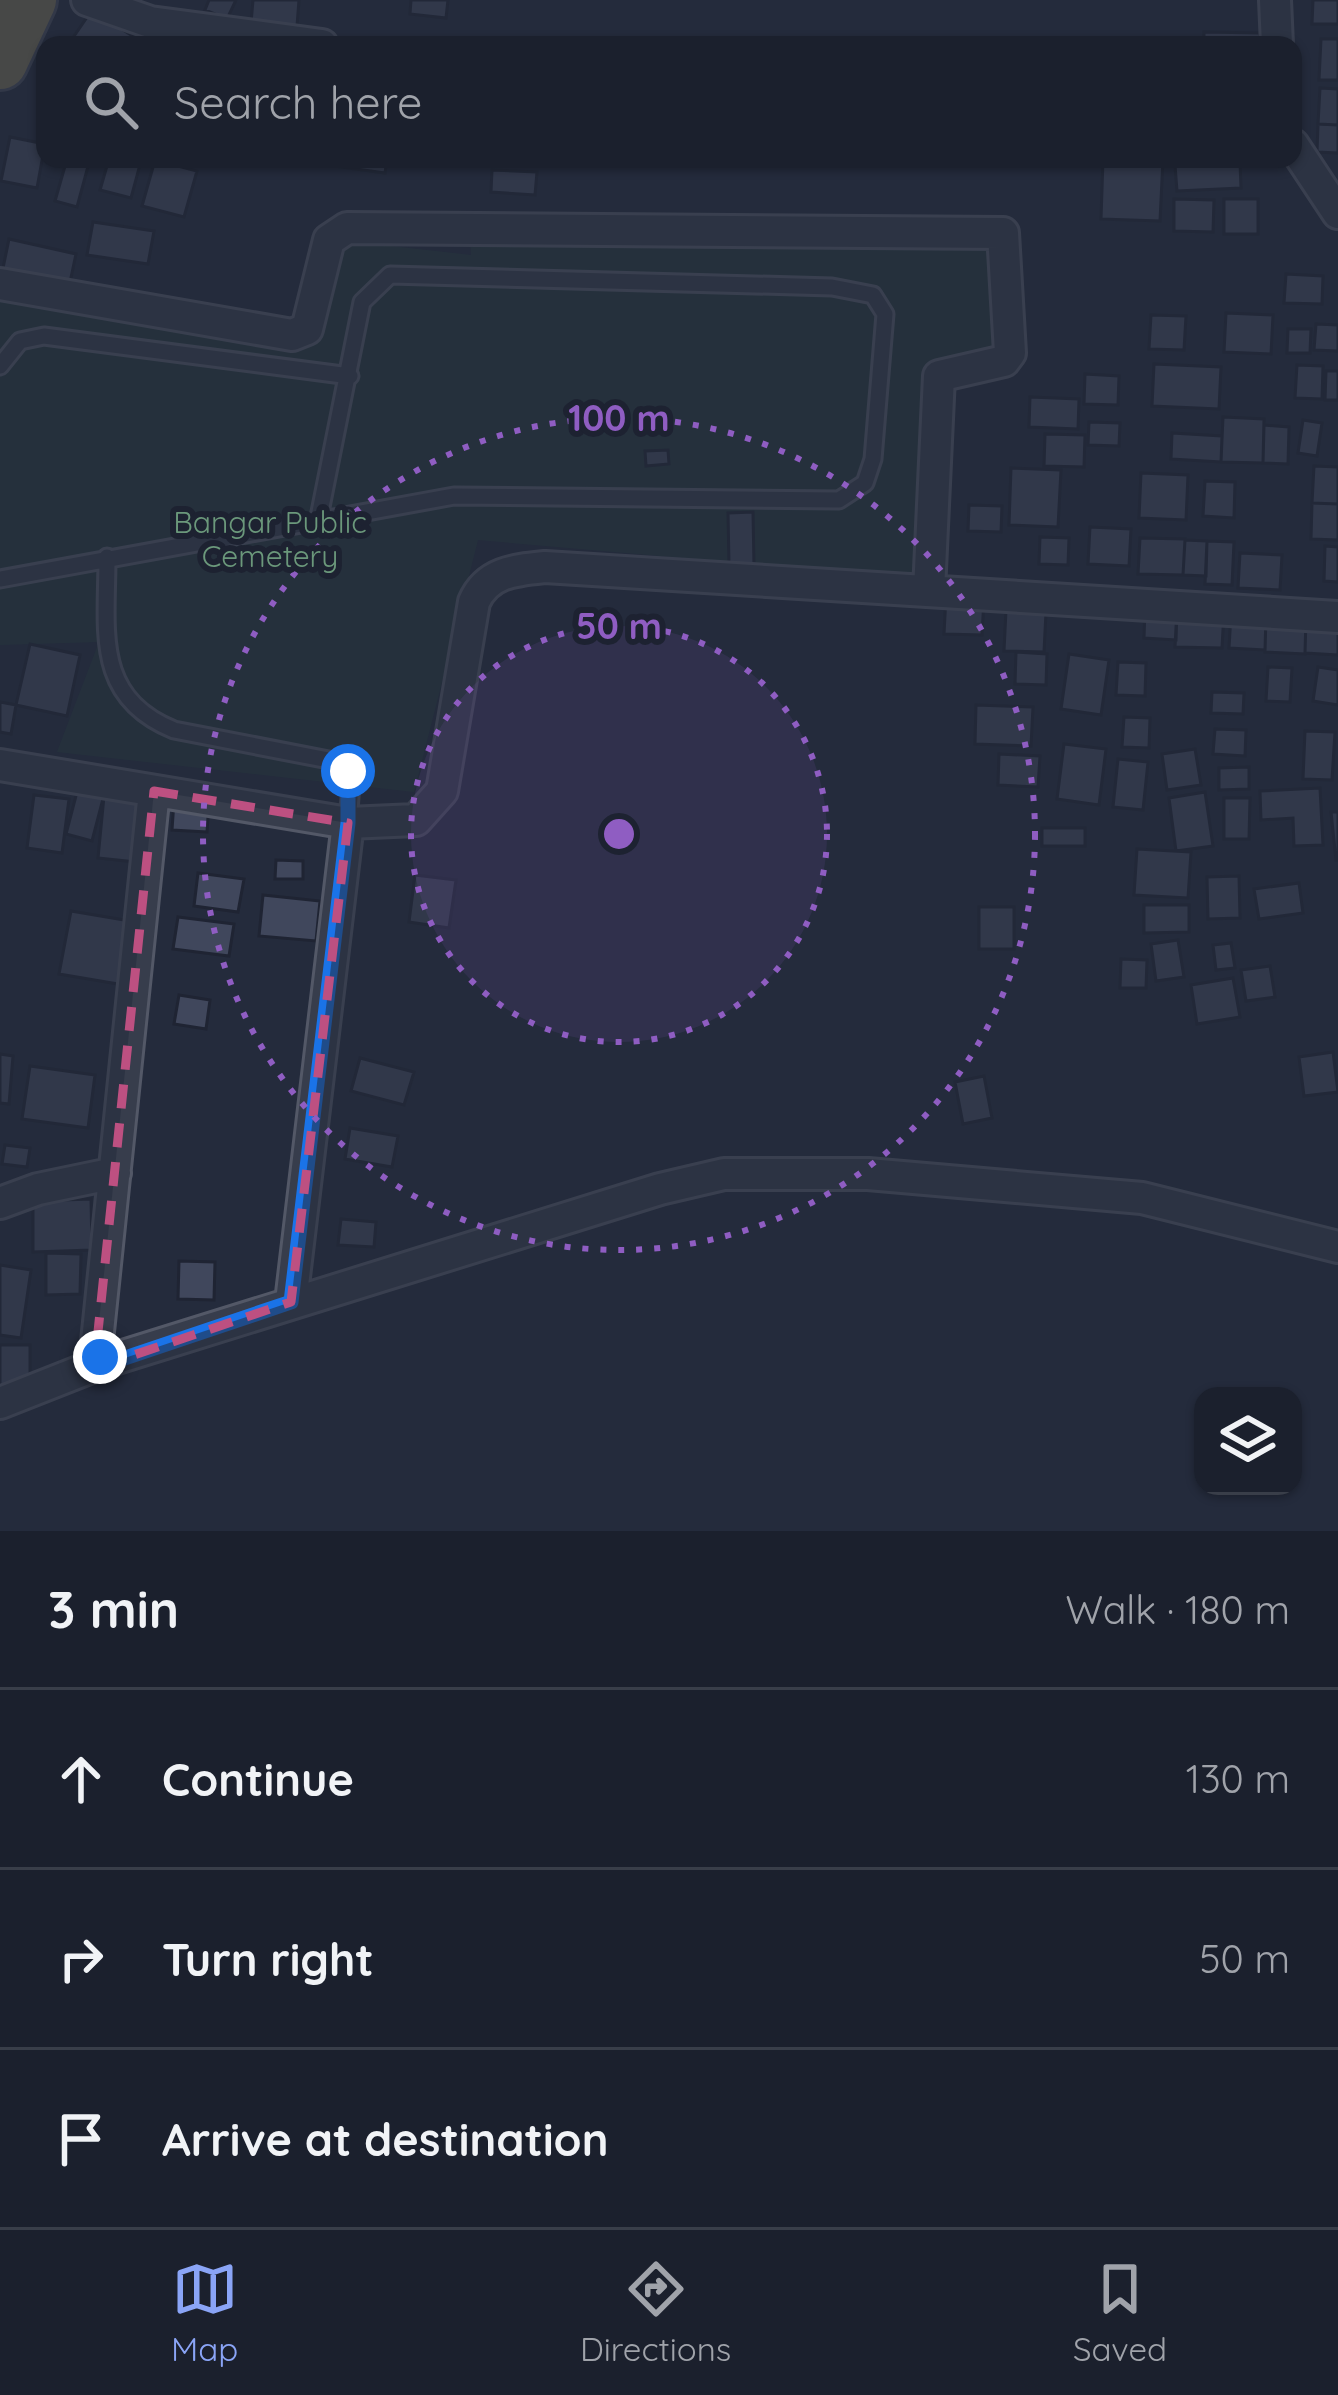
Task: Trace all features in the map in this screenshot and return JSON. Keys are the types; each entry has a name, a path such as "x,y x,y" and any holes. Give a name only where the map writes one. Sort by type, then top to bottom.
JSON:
{"highway":[{"path":"0,62 29,0"}],"street":[{"path":"87,0 149,22 254,36"},
{"path":"1275,0 1277,36"},
{"path":"1302,153 1327,177 1338,213"},
{"path":"0,284 292,335 308,329 329,240 347,227 1003,233 1010,353 1004,361 939,376 928,591"},
{"path":"0,764 348,823 416,820 438,800 474,602 489,580 501,574 544,567 1338,617"},
{"path":"104,1362 96,1351 154,791"},
{"path":"291,1302 348,823"},
{"path":"0,1204 38,1189 115,1173"},
{"path":"0,1402 104,1362 291,1302 724,1174 868,1174 1142,1198 1338,1247"}],"lane":[{"path":"0,579 107,557 318,522 454,496 766,503 849,497 865,483 873,459 885,314 872,295 832,287 390,275 362,302 318,522"},
{"path":"0,366 20,341 44,336 350,376"},
{"path":"107,557 107,642 125,698 148,720 173,730 318,753 339,762 351,785 348,823"}],"highlighted area":[{"path":"154,791 348,823 291,1302 113,1362 96,1351"}],"green space":[{"name":"Bangar Public Cemetery","path":"470,236 995,241 992,356 926,372 922,579 478,540 414,792 57,752 99,642 0,645 0,295 309,344 338,240 471,255"}],"building":[{"path":"209,0 236,0 227,19 205,10"},
{"path":"253,0 299,0 297,26 251,23"},
{"path":"411,0 448,0 446,18 410,14"},
{"path":"1313,0 1338,0 1338,24 1312,24"},
{"path":"92,10 132,36 74,36"},
{"path":"1204,32 1260,33 1260,36 1204,36"},
{"path":"1321,39 1338,39 1338,80 1319,80"},
{"path":"1320,88 1338,89 1338,125 1318,124"},
{"path":"1318,124 1338,125 1338,153 1317,152"},
{"path":"10,137 36,142 36,168 41,168 37,188 1,181"},
{"path":"64,168 88,168 77,207 55,201"},
{"path":"106,168 139,168 131,198 100,190"},
{"path":"153,168 197,171 184,217 142,206"},
{"path":"349,168 386,168 385,173"},
{"path":"1103,168 1163,168 1160,221 1101,219"},
{"path":"1175,168 1240,168 1241,188 1177,191"},
{"path":"492,170 537,172 535,195 491,192"},
{"path":"1174,199 1214,200 1213,232 1174,231"},
{"path":"1224,199 1258,199 1258,234 1224,234"},
{"path":"93,222 154,231 148,264 87,255"},
{"path":"9,239 76,254 69,287 2,273"},
{"path":"1286,274 1323,276 1322,304 1284,303"},
{"path":"1226,313 1273,315 1271,354 1224,352"},
{"path":"1151,315 1186,316 1184,350 1149,349"},
{"path":"1316,324 1338,325 1338,351 1314,350"},
{"path":"1288,329 1311,329 1310,353 1287,353"},
{"path":"1154,364 1221,367 1219,409 1152,406"},
{"path":"1297,365 1323,366 1322,399 1295,398"},
{"path":"1326,371 1338,371 1338,400 1325,400"},
{"path":"1085,374 1119,376 1118,405 1084,404"},
{"path":"1030,397 1079,399 1078,429 1029,427"},
{"path":"1223,417 1264,419 1263,463 1221,462"},
{"path":"1303,420 1322,423 1317,456 1298,453"},
{"path":"1089,422 1120,423 1119,446 1088,445"},
{"path":"1264,425 1289,427 1288,464 1263,463"},
{"path":"1172,433 1222,436 1221,462 1171,459"},
{"path":"1045,434 1085,435 1084,467 1044,466"},
{"path":"668,450 669,464 646,466 645,451"},
{"path":"1314,466 1338,467 1338,504 1312,503"},
{"path":"1011,468 1061,470 1058,527 1009,525"},
{"path":"1141,473 1188,475 1186,520 1139,518"},
{"path":"1205,481 1235,482 1234,518 1203,516"},
{"path":"1312,503 1338,504 1338,540 1311,539"},
{"path":"969,505 1002,506 1001,532 968,531"},
{"path":"753,512 754,565 729,566 728,513"},
{"path":"1090,527 1131,529 1129,566 1088,564"},
{"path":"1040,537 1069,538 1068,565 1039,564"},
{"path":"1140,538 1185,539 1183,575 1138,574"},
{"path":"1185,540 1207,541 1206,576 1183,575"},
{"path":"1207,541 1234,542 1232,585 1205,584"},
{"path":"1325,546 1338,547 1338,582 1324,581"},
{"path":"1240,553 1282,555 1280,590 1238,588"},
{"path":"946,596 984,598 982,635 944,634"},
{"path":"1145,608 1177,609 1176,640 1144,638"},
{"path":"1177,609 1224,611 1222,648 1175,647"},
{"path":"1006,610 1046,612 1044,652 1004,651"},
{"path":"1231,614 1266,616 1265,650 1229,648"},
{"path":"1266,616 1306,618 1305,654 1265,652"},
{"path":"1306,618 1338,619 1338,655 1305,653"},
{"path":"30,644 80,655 67,716 16,705"},
{"path":"1016,652 1047,654 1046,685 1015,684"},
{"path":"1069,654 1109,660 1101,715 1061,709"},
{"path":"1118,662 1146,663 1145,696 1116,695"},
{"path":"1268,667 1292,668 1290,702 1266,701"},
{"path":"1318,667 1338,670 1338,705 1313,701"},
{"path":"1212,692 1244,693 1243,714 1211,713"},
{"path":"0,702 16,705 11,734 0,732"},
{"path":"976,705 1033,707 1031,746 975,744"},
{"path":"1124,717 1150,718 1149,748 1122,747"},
{"path":"1215,729 1246,730 1245,756 1213,754"},
{"path":"1305,731 1335,732 1332,780 1303,779"},
{"path":"1064,744 1106,749 1099,805 1057,799"},
{"path":"1195,749 1201,785 1167,790 1162,754"},
{"path":"999,754 1040,756 1038,787 998,785"},
{"path":"1118,759 1148,762 1143,810 1113,807"},
{"path":"1249,767 1249,789 1219,790 1219,768"},
{"path":"78,788 104,795 92,841 66,834"},
{"path":"1320,788 1323,845 1294,846 1293,818 1261,820 1260,791"},
{"path":"1205,792 1213,846 1176,851 1169,798"},
{"path":"34,795 69,799 62,853 27,848"},
{"path":"104,796 142,800 136,862 98,858"},
{"path":"1224,798 1250,798 1249,839 1224,839"},
{"path":"174,801 209,802 207,832 172,830"},
{"path":"1331,812 1338,812 1338,860 1336,860"},
{"path":"1042,828 1085,828 1085,846 1042,846"},
{"path":"1137,849 1191,852 1188,898 1134,895"},
{"path":"276,860 303,861 303,879 275,879"},
{"path":"198,873 244,879 238,912 194,906"},
{"path":"415,875 456,880 449,928 409,922"},
{"path":"1239,876 1240,918 1208,919 1207,877"},
{"path":"1299,883 1303,913 1259,919 1254,889"},
{"path":"263,895 320,901 316,941 259,936"},
{"path":"1144,905 1189,905 1189,932 1144,933"},
{"path":"979,907 1014,907 1014,949 979,949"},
{"path":"71,911 136,922 124,985 59,974"},
{"path":"178,917 234,924 229,956 173,949"},
{"path":"1178,940 1184,977 1156,981 1151,944"},
{"path":"1231,943 1235,968 1216,970 1213,945"},
{"path":"1121,959 1147,960 1146,988 1120,988"},
{"path":"1270,966 1275,997 1246,1001 1241,970"},
{"path":"1233,978 1240,1017 1197,1024 1191,985"},
{"path":"179,995 210,1000 206,1029 174,1024"},
{"path":"1333,1052 1338,1092 1304,1096 1299,1057"},
{"path":"0,1054 13,1056 9,1104 0,1103"},
{"path":"360,1058 414,1072 404,1105 351,1091"},
{"path":"30,1066 95,1075 88,1128 22,1119"},
{"path":"984,1076 992,1118 963,1124 955,1082"},
{"path":"350,1128 398,1136 392,1167 345,1159"},
{"path":"5,1145 30,1148 27,1167 2,1164"},
{"path":"91,1199 92,1250 33,1252 33,1201"},
{"path":"341,1219 376,1222 374,1247 338,1245"},
{"path":"46,1253 81,1254 80,1294 46,1295"},
{"path":"179,1261 215,1262 214,1300 178,1299"},
{"path":"0,1265 31,1270 21,1338 0,1335"},
{"path":"0,1345 30,1345 30,1387 0,1387"}],"route":[{"path":"100,1357 113,1362 291,1302 348,823 348,771"}]}
